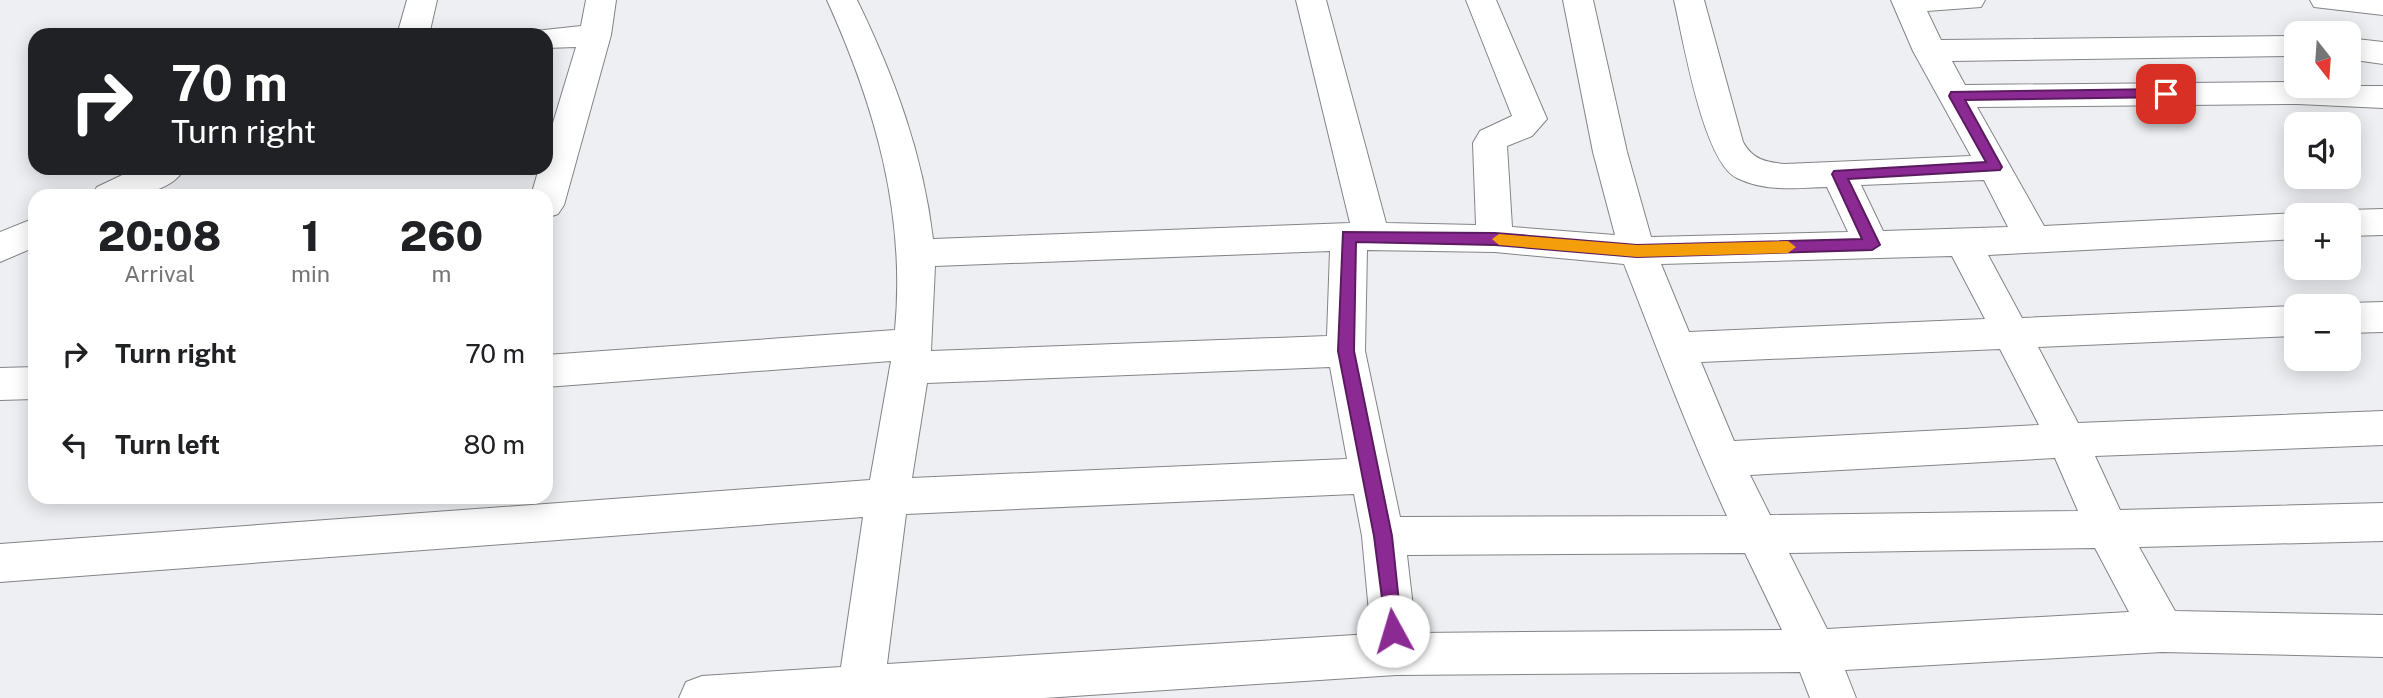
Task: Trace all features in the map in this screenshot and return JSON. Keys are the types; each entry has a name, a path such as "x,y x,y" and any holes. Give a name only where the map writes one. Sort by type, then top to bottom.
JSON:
{"street":[{"path":"415,28 422,0"},
{"path":"551,189 595,35 601,0"},
{"path":"842,0 868,53 903,156 916,253 912,356 888,497 862,692"},
{"path":"1311,0 1360,236 1346,351 1383,536 1396,654"},
{"path":"1481,0 1530,119 1520,128 1492,139 1490,143 1495,239"},
{"path":"1578,0 1610,152 1637,251 1721,459 1815,651 1833,698"},
{"path":"1689,0 1726,142 1732,156 1744,167 1758,174 1785,176 1995,167"},
{"path":"1970,0 1906,1 1929,51 2033,240"},
{"path":"2325,0 2383,5"},
{"path":"553,38 595,35"},
{"path":"1929,51 2284,46"},
{"path":"2361,49 2383,52"},
{"path":"1956,96 2298,93 2383,97"},
{"path":"1839,174 1872,245"},
{"path":"124,189 153,175"},
{"path":"2361,223 2383,222"},
{"path":"916,253 1360,236 1495,239 1637,251 2033,240 2284,227"},
{"path":"0,248 28,234"},
{"path":"1963,242 2067,440 2108,531 2162,631"},
{"path":"2361,318 2383,317"},
{"path":"1674,348 2284,322"},
{"path":"553,371 912,356 1346,351"},
{"path":"0,384 28,383"},
{"path":"1721,459 2067,440 2383,428"},
{"path":"0,563 888,497 1369,476"},
{"path":"1383,536 1761,537 2108,531 2383,522"},
{"path":"702,698 862,692 1396,654 1815,651 2162,631 2383,636"}],"slow traffic":[{"path":"1499,239 1637,251 1788,247"}],"route":[{"path":"1393,631 1383,536 1346,351 1349,236 1495,239 1637,251 1872,245 1839,174 1995,167 1956,96 2166,94"}]}
